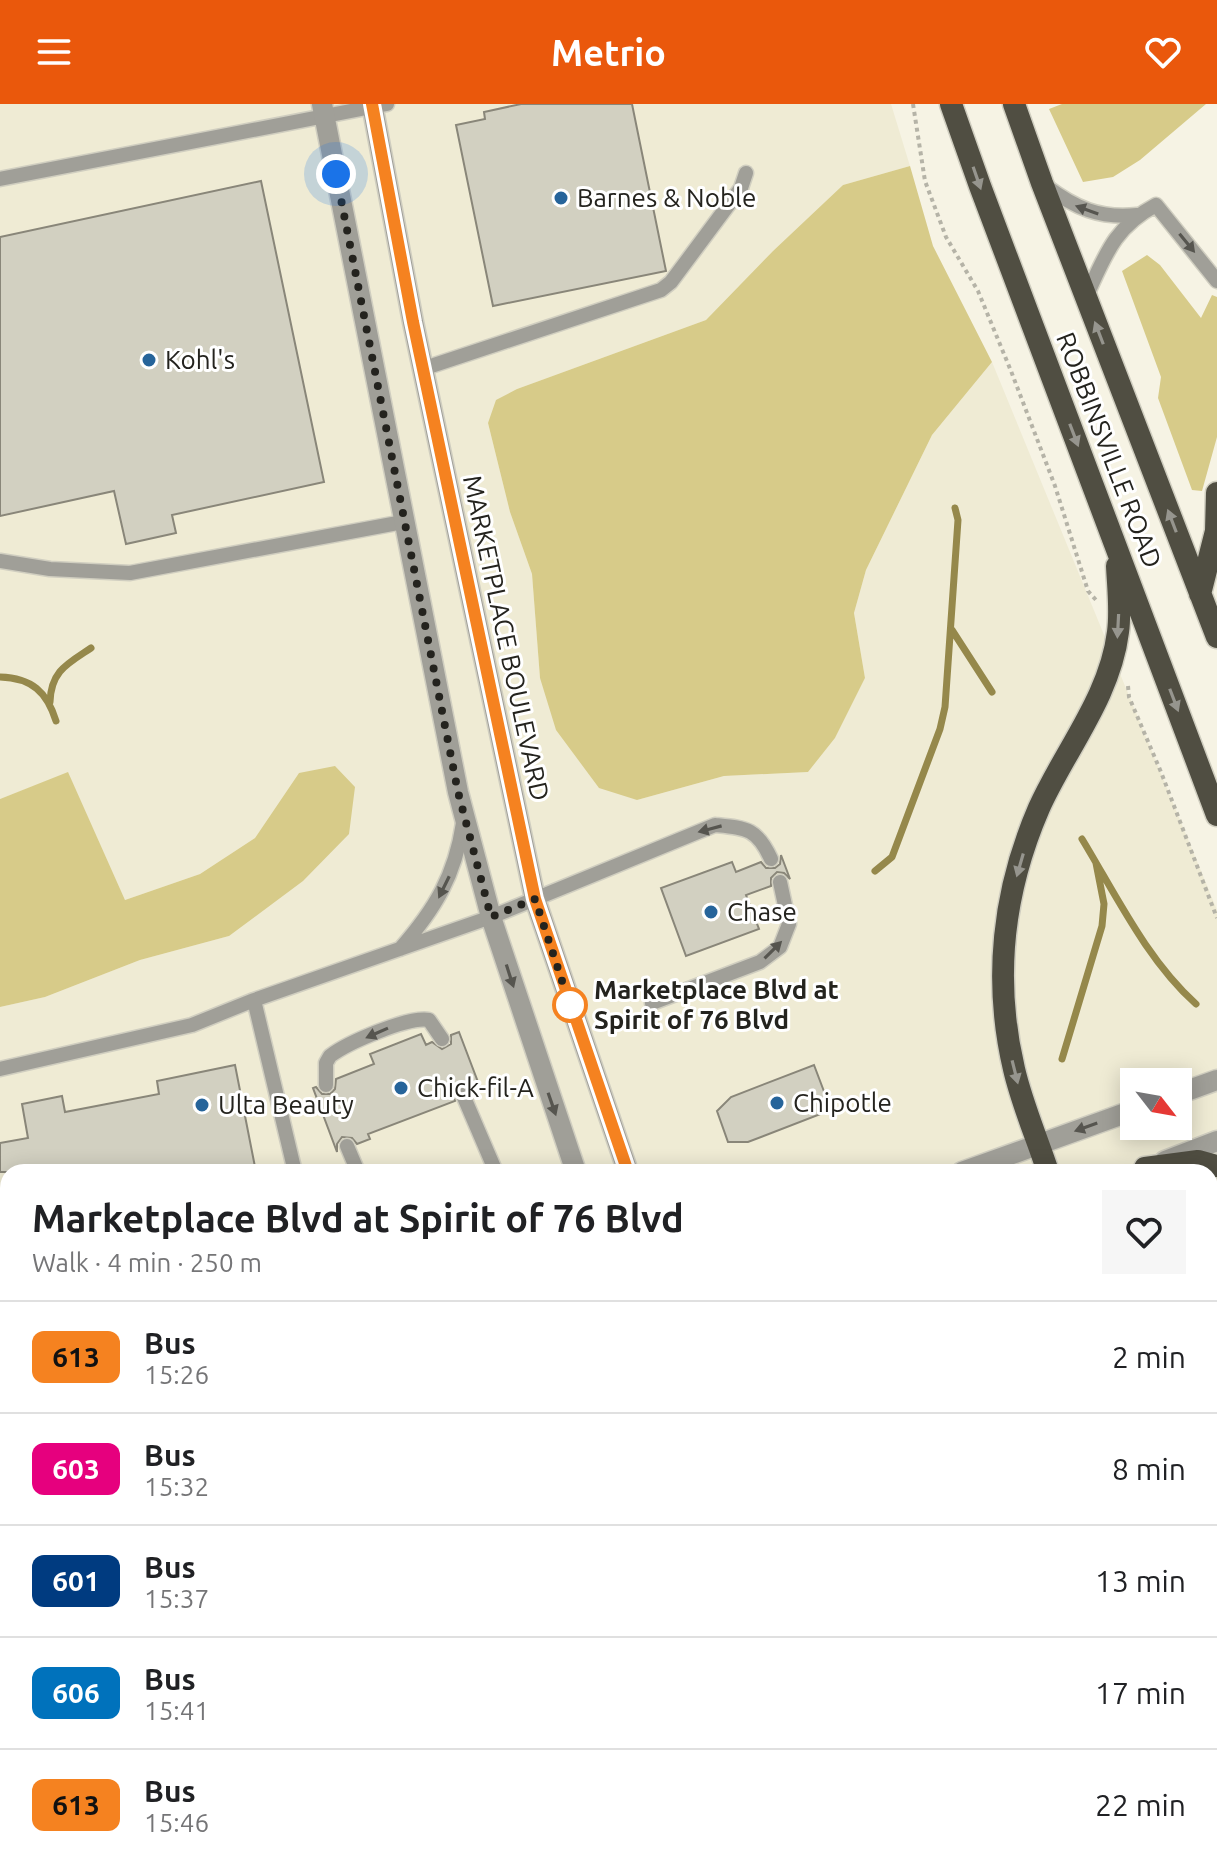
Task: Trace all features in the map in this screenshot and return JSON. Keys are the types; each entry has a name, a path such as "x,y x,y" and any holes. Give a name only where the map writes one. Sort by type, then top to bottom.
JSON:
{"highway":[{"name":"ROBBINSVILLE ROAD","path":"951,104 1217,815"},
{"name":"ROBBINSVILLE ROAD","path":"1014,104 1217,637"},
{"path":"1200,594 1216,531 1217,493"},
{"path":"1045,1164 1026,1112 1007,1034 1003,998 1004,934 1021,862 1039,810 1080,734 1114,655 1119,629 1117,549"},
{"path":"1179,1164 1198,1161 1209,1164"}],"street":[{"name":"MARKETPLACE BOULEVARD","path":"377,105 422,369 535,899 625,1164"},
{"path":"324,110 458,792 491,917 573,1164"},
{"path":"1192,1089 1217,1080"},
{"path":"984,1164 1120,1115"},
{"path":"1156,1164 1217,1141"}],"lane":[{"path":"0,179 324,110 377,105"},
{"path":"422,369 661,290 671,282 741,188 746,173"},
{"path":"1042,183 1066,201 1090,213 1114,217 1137,215"},
{"path":"1086,297 1119,231 1137,215 1156,205 1217,281"},
{"path":"0,561 50,569 130,573 403,522"},
{"path":"400,949 426,920 444,889 458,853 464,813"},
{"path":"0,1069 192,1025 254,1000 491,917 715,825 743,828 757,835 771,859"},
{"path":"652,1003 760,962 780,947 789,924 780,882"},
{"path":"254,1000 293,1164"},
{"path":"326,1085 326,1063 330,1056 393,1027 419,1018 429,1020 442,1039"},
{"path":"463,1095 493,1164"},
{"path":"347,1146 355,1164"}],"path":[{"path":"913,104 925,181 946,237 978,291 1055,486 1088,591 1101,607"},
{"path":"1128,674 1129,697 1217,918"}],"shaded area":[{"path":"0,104 891,104 910,166 843,185 706,320 517,389 488,423 510,512 532,574 540,678 637,800 724,776 808,772 835,738 865,678 854,613 866,570 932,435 992,362 1217,910 1217,1164 0,1164 0,1007 45,997 140,960 229,936 299,773 255,838 200,874 125,900 68,773 0,799"},
{"path":"1062,104 1206,104 1140,160 1113,177 1083,182 1049,109"},
{"path":"910,166 933,246 992,362 932,435 866,570 854,613 865,678 835,738 808,772 724,776 637,800 599,788 556,730 540,678 532,574 510,512 488,423 496,400 517,389 706,320 843,185"},
{"path":"1147,255 1160,265 1201,318 1212,295 1217,297 1217,437 1202,491 1192,490 1158,398 1161,377 1122,271"},
{"path":"335,766 355,787 349,834 303,881 229,936 140,960 45,997 0,1007 0,799 68,772 125,900 200,874 255,838 299,773"}],"building":[{"name":"Barnes & Noble","path":"521,104 632,104 666,271 493,306 456,125 485,119 484,112"},
{"name":"Kohl's","path":"261,181 324,482 172,515 176,533 126,544 114,491 0,516 0,237"},
{"name":"Chase","path":"781,855 790,879 784,873 777,872 771,878 771,886 746,895 759,929 686,956 661,888 732,862 736,872 761,862 766,868 775,868 780,864"},
{"name":"Chick-fil-A","path":"459,1032 481,1090 473,1093 468,1087 458,1086 453,1093 455,1101 368,1134 370,1139 357,1144 352,1138 342,1137 337,1144 337,1152 313,1088 316,1087 322,1094 330,1094 335,1089 336,1079 374,1064 370,1054 421,1034 426,1045 432,1042 442,1049 451,1044 451,1035"},
{"path":"235,1065 254,1164 0,1164 0,1143 28,1138 22,1104 62,1096 65,1112 159,1094 157,1081"},
{"name":"Chipotle","path":"814,1065 831,1110 748,1142 728,1142 717,1111 731,1097"}],"waterway":[{"path":"875,871 892,857 940,729 945,707 958,520 955,508"},
{"path":"952,630 992,692"},
{"path":"50,702 53,683 62,669 91,648"},
{"path":"0,677 21,680 37,688 48,702 56,721"},
{"path":"1082,839 1147,947 1178,987 1196,1004"},
{"path":"1062,1059 1102,926 1104,904 1096,863"}],"bus line":[{"name":"613","path":"372,104 458,543 535,899 625,1164"}],"place":[{"name":"Barnes & Noble","path":"561,198"},
{"name":"Kohl's","path":"149,360"},
{"name":"Chase","path":"711,912"},
{"name":"Marketplace Blvd at Spirit of 76 Blvd","path":"570,1005"},
{"name":"Chick-fil-A","path":"401,1088"},
{"name":"Chipotle","path":"777,1103"},
{"name":"Ulta Beauty","path":"202,1105"}],"route":[{"path":"336,174 458,792 491,917 535,899 570,1005"}]}
